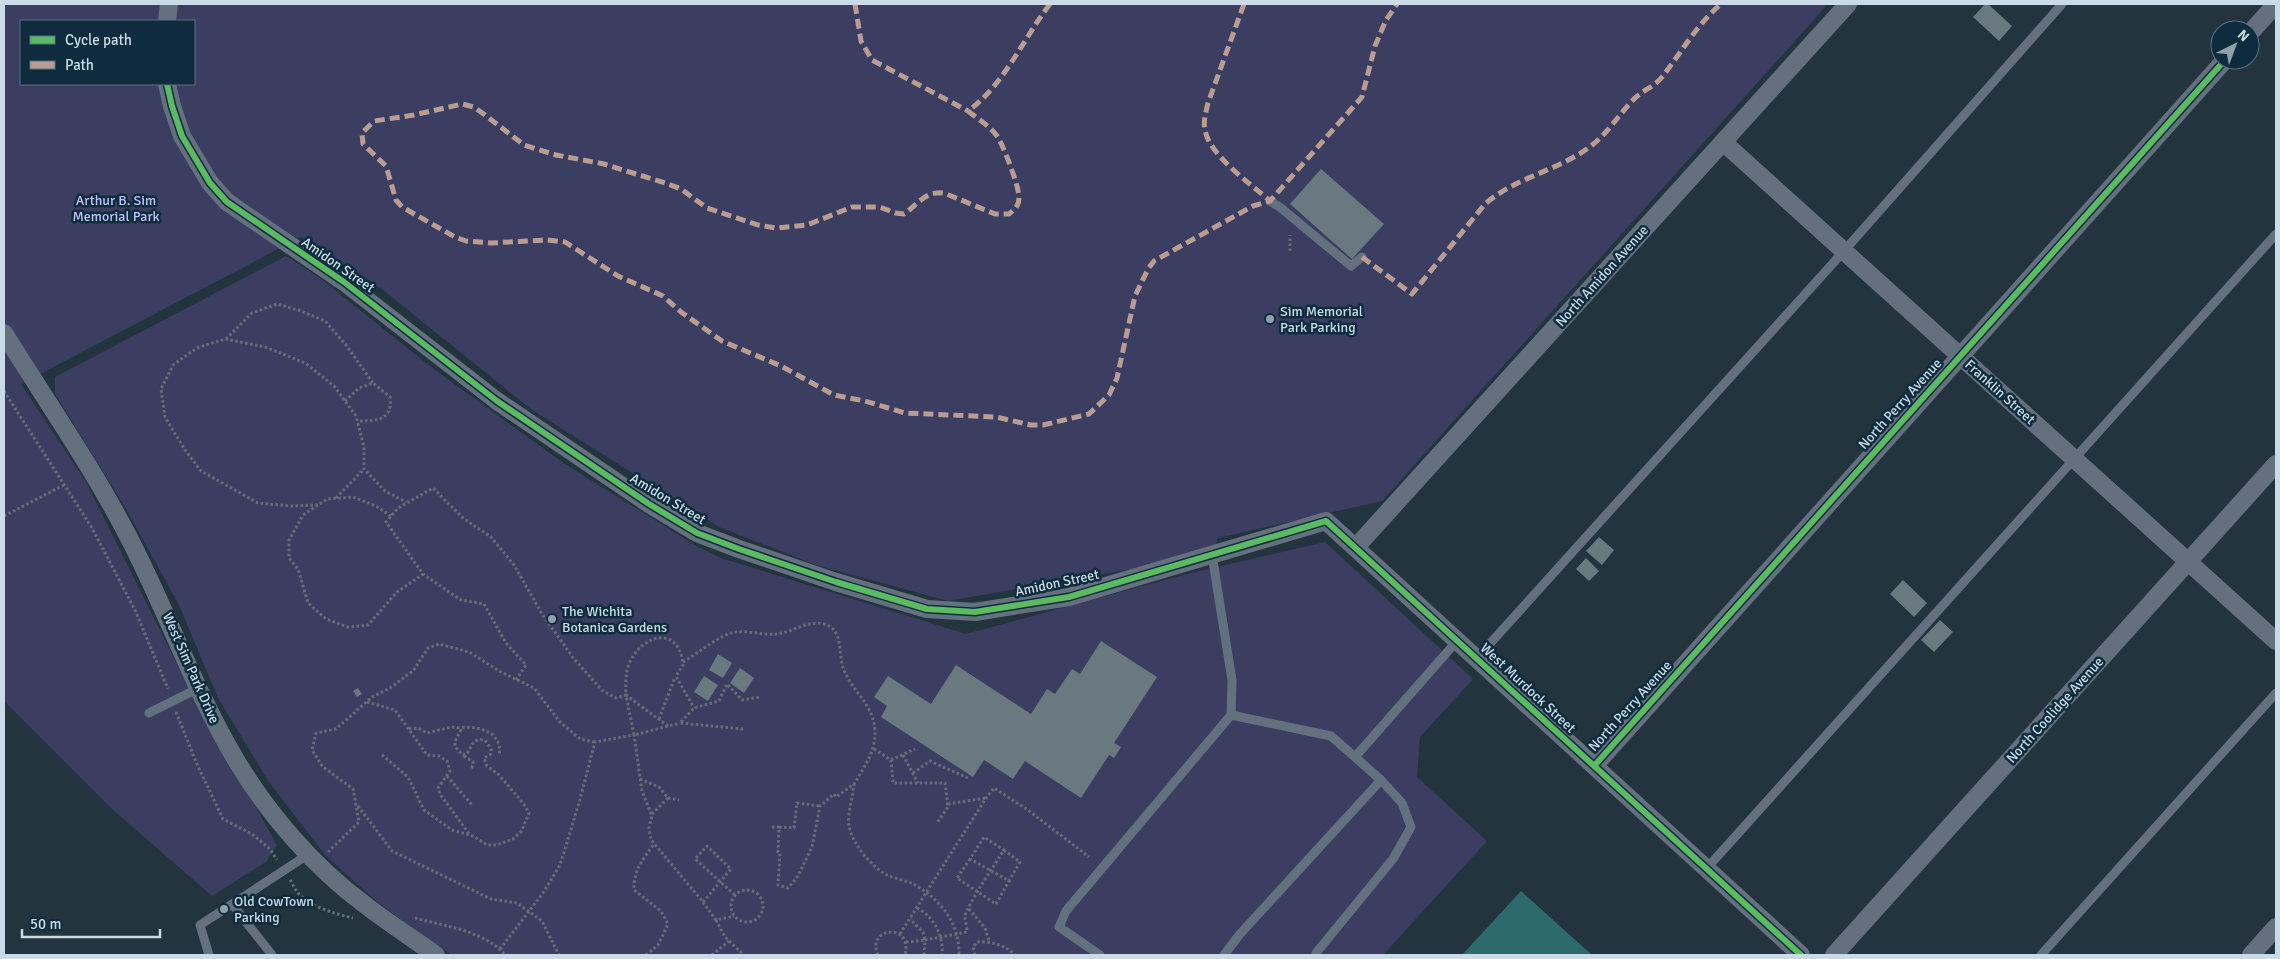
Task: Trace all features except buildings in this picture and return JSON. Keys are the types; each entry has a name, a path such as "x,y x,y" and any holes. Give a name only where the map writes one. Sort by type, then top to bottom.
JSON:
{"street":[{"path":"167,20 170,4"},
{"name":"North Amidon Avenue","path":"1356,548 1848,4"},
{"path":"2260,21 2276,4"},
{"name":"North Perry Avenue","path":"1594,766 2216,70"},
{"name":"Amidon Street","path":"167,85 182,136 210,183 227,202 344,282 497,401 649,504 697,533 836,582 927,609 975,612 1069,597 1326,520"},
{"name":"Franklin Street","path":"1723,142 2276,641"},
{"name":"West Sim Park Drive","path":"4,333 126,532 154,586 214,722 237,762 284,827 317,855 363,904 436,955"},
{"name":"North Coolidge Avenue","path":"1834,955 2276,464"},
{"name":"West Murdock Street","path":"1326,520 1801,955"},
{"path":"2251,955 2276,927"}],"lane":[{"path":"1477,658 1844,251 2062,4"},
{"path":"1270,201 1282,208 1350,266 1362,257"},
{"path":"1707,868 2276,234"},
{"path":"1100,955 1059,927 1066,911 1231,715 1232,680 1212,555"},
{"path":"1355,757 1457,641"},
{"path":"149,713 199,688"},
{"path":"2041,955 2276,693"},
{"path":"1231,715 1331,736 1381,780 1402,803 1411,827 1394,859 1316,953"},
{"path":"1224,955 1240,934 1381,780"},
{"path":"209,955 200,925 232,904 317,855"},
{"path":"232,904 272,955"}],"path":[{"path":"318,505 291,506 258,503 231,490 201,470 184,450 165,417 161,389 173,365 197,348 225,339 252,313 277,304 301,311 324,321 346,345 373,382 390,397 391,407 388,413 377,421 357,422"},
{"path":"225,339 265,348 305,363 334,386 356,416 364,447 364,469 385,491 407,503"},
{"path":"345,401 359,388 373,382"},
{"path":"336,498 364,469"},
{"path":"4,516 64,485"},
{"path":"516,680 526,665 506,643 484,604 461,600 423,574 386,522 398,508 433,488 463,518 491,537 514,565 542,614 574,660 604,691 616,698 626,695"},
{"path":"391,516 376,506 352,497 327,499 303,516 289,540 289,558 298,569 308,603 326,619 348,627 368,625 397,592 423,574"},
{"path":"683,662 712,642 730,633 776,634 810,623 823,624 833,628 839,638 843,669 873,714 875,731 874,750 854,784 849,824 859,849 885,874 926,891 949,916 957,934 959,955"},
{"path":"652,814 642,791 626,695 626,674 629,663 644,643 659,637 674,642 681,651 683,665 676,676 659,719"},
{"path":"317,855 359,822 353,789 323,767 312,750 316,734 336,730 367,702 413,670 428,648 439,644 469,652 499,672 534,688 560,722 580,739 595,742 634,735 680,723 743,729"},
{"path":"676,676 694,708"},
{"path":"680,723 694,708 719,701 727,684 742,700 760,696"},
{"path":"626,695 668,726"},
{"path":"367,702 395,710 428,755 439,756 447,761 450,767 447,776 438,788 440,794 471,836"},
{"path":"409,729 418,728 427,733 451,727 468,726 482,728 489,732 498,743 499,756"},
{"path":"458,728 461,730 455,740 454,747 473,762 474,766 470,769"},
{"path":"382,755 408,777 424,810 452,830 471,836 487,845 496,845 508,841 521,832 529,813 499,775 487,766 484,758 491,754 491,749 484,740 478,739 474,741 467,754 463,756"},
{"path":"500,949 543,893 560,865 595,742"},
{"path":"891,760 915,749"},
{"path":"874,750 891,760"},
{"path":"903,754 918,783"},
{"path":"891,760 893,783 945,783 948,807 937,823"},
{"path":"913,773 930,761 968,778"},
{"path":"447,776 472,804"},
{"path":"640,779 659,787 668,798 680,800"},
{"path":"779,827 778,885 788,888 798,876 812,847 820,806 834,794 836,797 854,784"},
{"path":"900,934 994,788 1028,810 1089,857"},
{"path":"668,798 652,814 649,828 651,840 703,902 729,941 744,955"},
{"path":"948,804 986,798"},
{"path":"772,827 794,828 796,803 820,806"},
{"path":"357,805 392,851 491,899 517,903 542,921 559,955"},
{"path":"984,837 1004,850 1020,862 996,904 978,894 957,878 984,837"},
{"path":"646,955 658,945 668,924 661,911 634,890 633,880 636,869 654,844"},
{"path":"703,902 721,881 731,869 707,846 695,859 721,881 735,895"},
{"path":"906,942 967,932 965,915 1004,850"},
{"path":"970,859 992,870 1009,882"},
{"path":"745,890 750,890 760,896 763,906 760,916 752,922 742,922 734,916 730,908 735,895 745,890"},
{"path":"917,908 934,921 940,937 942,955"},
{"path":"969,909 986,928 989,941"},
{"path":"716,920 734,916"},
{"path":"910,919 923,932 926,949 924,955"},
{"path":"878,955 876,943 882,935 892,932 900,934 906,942 905,955"},
{"path":"712,955 729,941"},
{"path":"975,955 973,948 977,942 989,941 1015,955"}],"green space":[{"name":"Arthur B. Sim Memorial Park","path":"4,4 1828,4 1382,501 1218,538 1212,555 948,601 816,565 719,527 532,410 383,290 301,237 21,384 86,482 188,686 277,845 266,862 212,896 113,810 4,701"},
{"name":"The Wichita Botanica Gardens","path":"286,256 320,278 431,367 565,464 698,547 721,558 966,634 1191,573 1325,542 1473,679 1420,737 1417,777 1487,841 1383,955 452,955 405,923 373,898 325,855 269,782 218,698 179,605 125,507 55,394 55,377"}],"shaded area":[{"path":"1521,891 1592,955 1462,955"}],"marked path":[{"path":"855,4 861,41 872,60 968,111"},
{"path":"1050,4 1003,75 981,100 968,111 994,132 1007,157 1019,193 1017,206 1009,214 995,214 944,193 937,193 922,199 904,214 895,213 880,207 852,207 807,225 776,228 758,225 707,208 681,189 665,183 604,164 556,155 524,145 474,107 462,104 414,115 374,121 362,133 363,144 386,166 396,200 402,207 455,237 466,241 491,243 547,240 565,242 618,276 663,296 681,312 722,341 781,366 834,395 865,401 905,413 996,417 1031,425 1043,425 1089,414 1109,395 1117,378 1135,296 1154,261 1253,206 1270,201 1362,97 1375,46 1386,20 1397,4"},
{"path":"1244,4 1208,103 1204,127 1208,140 1222,159 1270,201"},
{"path":"1362,257 1412,294 1485,204 1523,180 1578,155 1597,141 1635,98 1662,77 1697,30 1721,4"}],"cycle path":[{"path":"1594,766 2216,70"},
{"path":"167,85 182,136 210,183 227,202 344,282 497,401 649,504 697,533 739,549 836,582 927,609 975,612 1069,597 1326,521 1801,955"}],"place":[{"name":"Sim Memorial Park Parking","path":"1270,319"},
{"name":"The Wichita Botanica Gardens","path":"552,619"},
{"name":"Old CowTown Parking","path":"224,909"}]}
